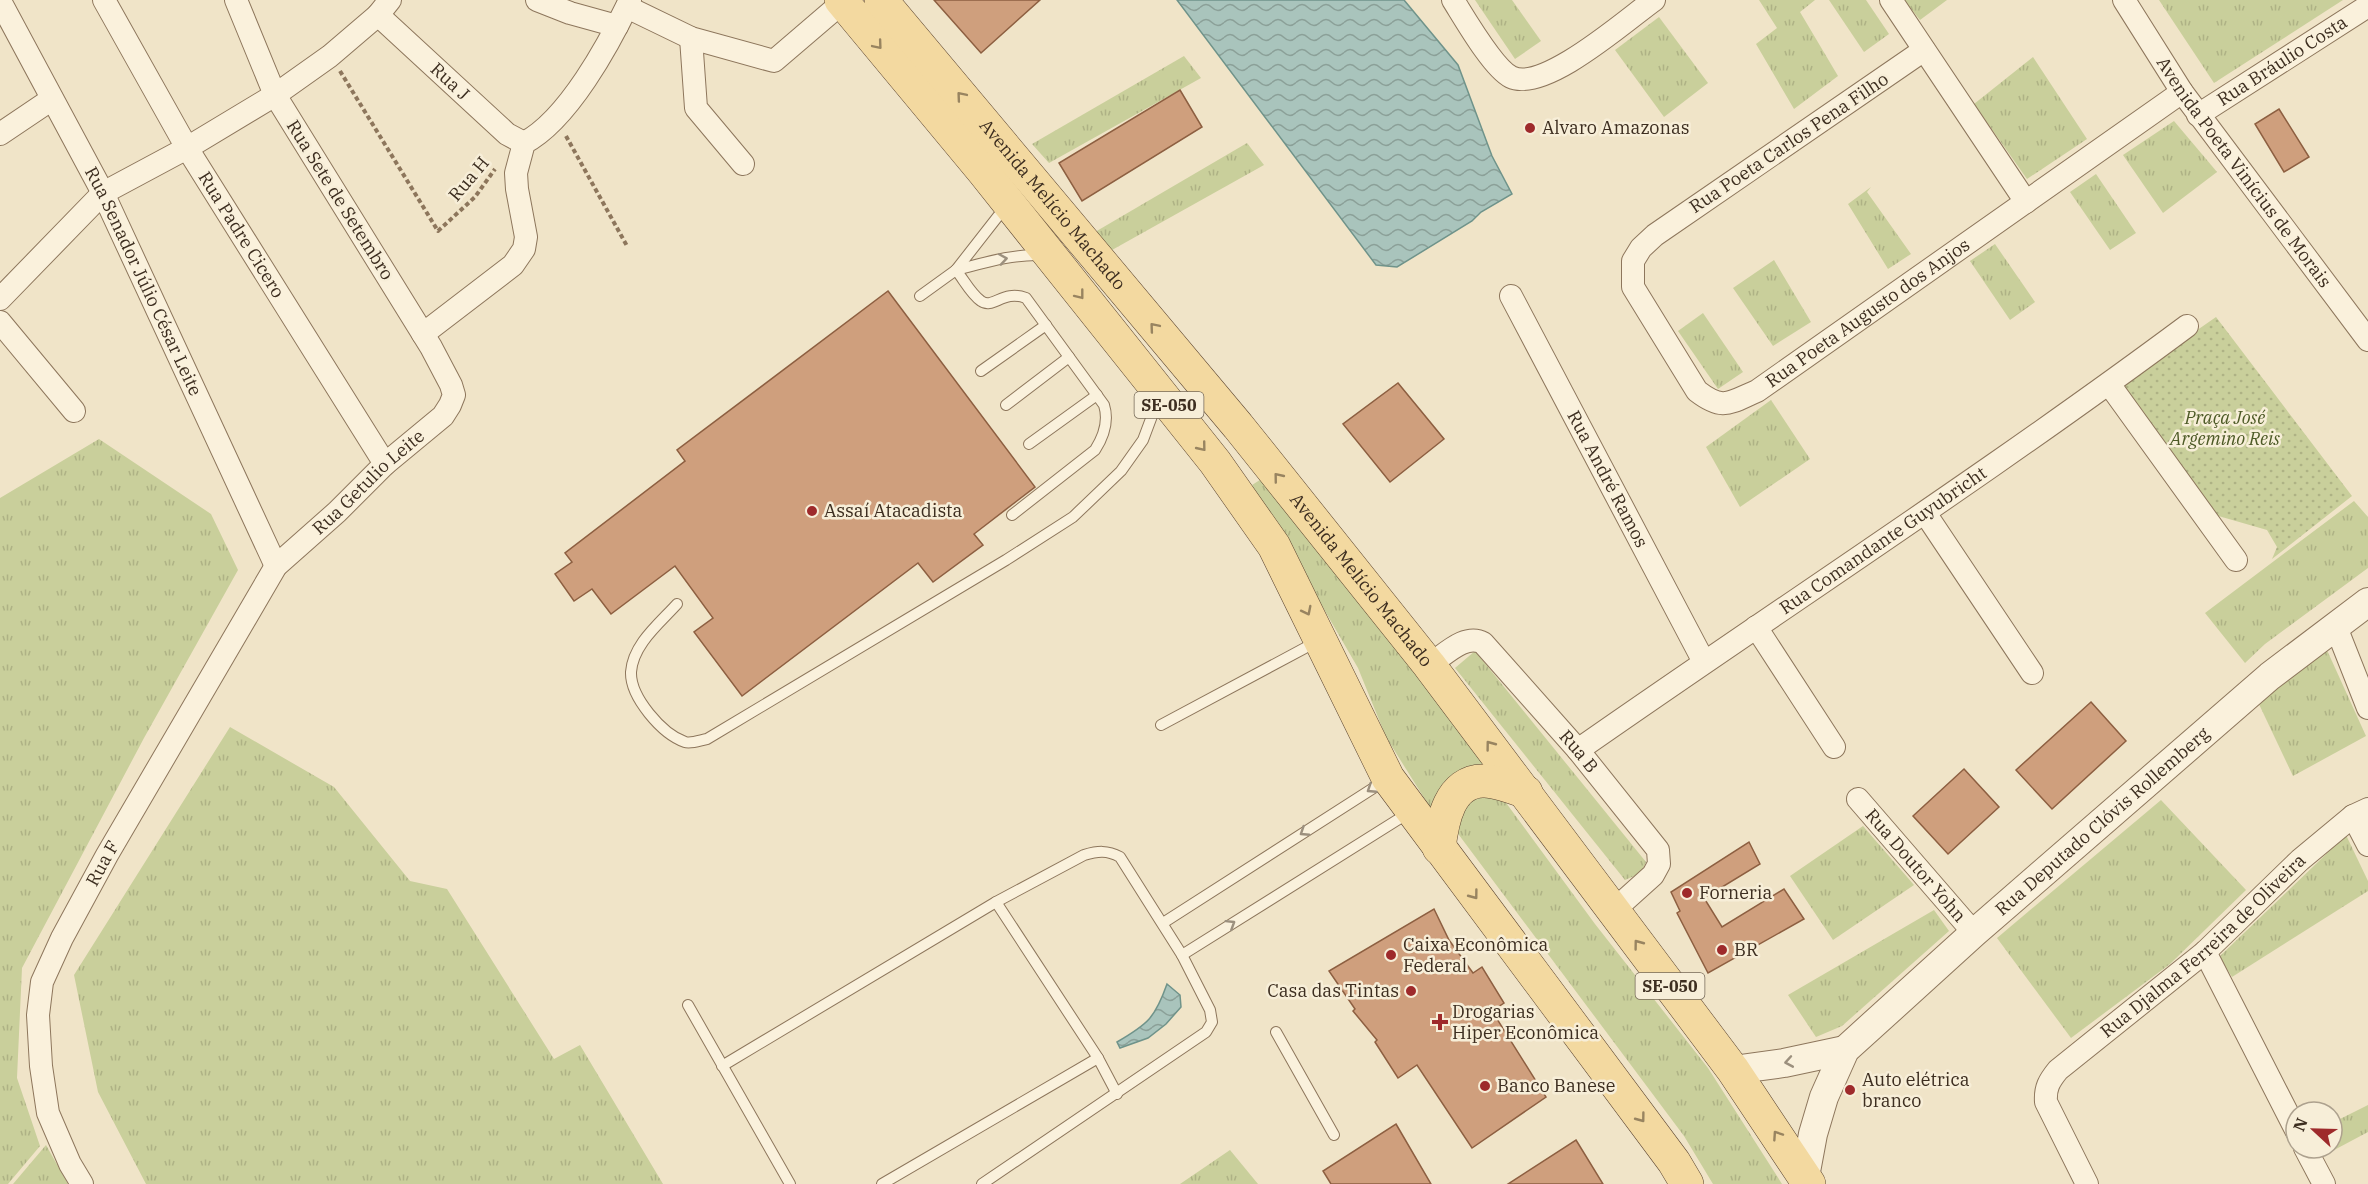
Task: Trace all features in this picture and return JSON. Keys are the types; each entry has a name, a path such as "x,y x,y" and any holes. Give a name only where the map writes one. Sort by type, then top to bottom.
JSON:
{"main road":[{"name":"Avenida Melício Machado","path":"881,0 1238,426 1429,665 1733,1070 1807,1181"},
{"name":"Avenida Melício Machado","path":"842,1 1008,203 1215,462 1274,546 1388,778 1674,1162 1687,1184"},
{"path":"1439,848 1443,817 1454,796 1465,786 1482,781 1526,792"}],"street":[{"name":"Rua Padre Cicero","path":"104,0 187,148 385,464"},
{"name":"Rua Sete de Setembro","path":"236,0 275,95 423,334 451,386 453,395"},
{"path":"537,0 570,13 625,11 691,38 774,61 842,1"},
{"path":"1453,0 1498,66 1511,77 1525,81 1545,76 1566,65 1654,0"},
{"path":"1892,0 2026,202"},
{"name":"Avenida Poeta Vinícius de Morais","path":"2124,0 2182,93 2368,340"},
{"name":"Rua Senador Júlio César Leite","path":"0,1 103,193 276,566"},
{"name":"Rua Bráulio Costa","path":"2198,114 2368,6"},
{"path":"0,299 103,193 187,148 275,95 330,56 384,7"},
{"name":"Rua J","path":"384,7 520,141"},
{"path":"423,334 513,266 524,249 526,237 516,181 520,141 536,136 578,89 625,11"},
{"path":"691,38 696,108 743,164"},
{"name":"Rua Poeta Carlos Pena Filho","path":"1655,235 1924,50"},
{"name":"Rua Poeta Augusto dos Anjos","path":"1655,235 1641,248 1633,261 1633,287 1697,391 1718,404 1732,402 1757,391 2182,93"},
{"path":"0,134 52,99"},
{"name":"Rua André Ramos","path":"1511,296 1704,662"},
{"path":"0,322 74,411"},
{"name":"Rua Comandante Guyubricht","path":"1578,750 1925,513 2109,384 2187,326"},
{"path":"2109,384 2236,560"},
{"name":"Rua Getulio Leite","path":"276,566 337,512 385,464 443,416 453,395"},
{"path":"1925,513 2032,673"},
{"name":"Rua F","path":"82,1184 70,1164 48,1113 41,1066 38,1014 42,982 62,938 107,855 276,566"},
{"name":"Rua Deputado Clóvis Rollemberg","path":"1807,1181 1813,1134 1824,1097 1845,1050 1974,933 2270,676 2368,602"},
{"path":"1756,627 1834,747"},
{"path":"2336,627 2368,708"},
{"name":"Rua B","path":"1429,665 1468,639 1476,639 1484,643 1578,750 1659,849 1659,864 1653,875 1613,911"},
{"name":"Rua Doutor Yohn","path":"1858,799 1974,933"},
{"path":"2360,812 2368,845"},
{"name":"Rua Djalma Ferreira de Oliveira","path":"2087,1184 2046,1102 2045,1090 2049,1081 2058,1070 2205,952 2300,860 2360,812"},
{"path":"2205,952 2284,1107"},
{"path":"1733,1070 1784,1063 1845,1050"},
{"path":"2311,1160 2324,1184"}],"lane":[{"path":"920,296 956,270 1008,203"},
{"path":"956,270 1030,255 1050,256"},
{"path":"956,270 982,303 992,304 1006,296 1017,295 1026,298 1097,395 1106,411 1103,437 1095,450 1012,515"},
{"path":"981,371 1046,325"},
{"path":"1006,405 1069,357"},
{"path":"677,604 639,646 631,672 638,698 663,730 687,743 707,739 1006,560 1073,517 1126,463 1143,440 1160,394"},
{"path":"1029,444 1097,395"},
{"path":"1161,725 1321,640"},
{"path":"1163,923 1388,778"},
{"path":"1182,955 1412,811"},
{"path":"722,1066 996,902 1084,855 1110,851 1120,856 1163,923 1210,1010 1212,1022 1206,1032 982,1184"},
{"path":"996,902 1098,1058 1117,1094"},
{"path":"688,1005 790,1184"},
{"path":"1276,1032 1334,1135"},
{"path":"882,1184 1098,1058"}],"path":[{"name":"Rua H","path":"330,56 438,231 475,197 520,141"},
{"path":"555,117 627,246"}],"green space":[{"path":"1475,0 1512,0 1541,41 1515,59"},
{"path":"1759,0 1815,0 1800,12 1838,76 1794,109 1756,44 1777,28"},
{"path":"1829,0 1866,0 1889,34 1864,52"},
{"path":"1904,0 1947,0 1920,20"},
{"path":"2159,0 2343,0 2214,83"},
{"path":"1659,17 1708,83 1664,117 1615,50"},
{"path":"1184,56 1201,78 1049,163 1032,144"},
{"path":"2033,57 2087,139 2027,179 1974,104"},
{"path":"2174,121 2217,172 2163,213 2123,155"},
{"path":"1247,143 1264,165 1112,250 1095,232"},
{"path":"2096,174 2136,233 2110,250 2070,192"},
{"path":"1871,187 1867,192 1911,254 1888,269 1848,204"},
{"path":"1995,244 2035,302 2010,320 1970,261"},
{"path":"1774,260 1811,322 1773,346 1733,288"},
{"path":"1703,313 1743,372 1718,389 1678,331"},
{"name":"Praça José Argemino Reis","path":"2216,317 2352,496 2272,559 2277,547 2267,530 2215,515 2117,386"},
{"path":"1771,400 1810,459 1740,507 1706,447"},
{"path":"99,439 211,514 238,570 144,738 22,968 17,1078 40,1146 8,1184 0,1184 0,498"},
{"path":"1263,478 1498,762 1463,769 1455,773 1443,786 1431,809 1386,737 1358,668 1252,485"},
{"path":"2354,501 2368,517 2368,568 2265,644 2245,663 2205,613"},
{"path":"2326,648 2366,736 2293,776 2257,700"},
{"path":"1475,651 1646,862 1641,873 1625,880 1455,668"},
{"path":"230,727 334,787 410,881 447,889 554,1059 580,1045 663,1184 146,1184 98,1092 74,975"},
{"path":"1471,794 1501,796 1595,924 1708,1068 1782,1184 1713,1184 1684,1136 1456,831"},
{"path":"2161,800 2246,890 2170,964 2071,1038 1997,938"},
{"path":"1863,826 1914,885 1833,940 1790,876"},
{"path":"2346,835 2368,881 2368,891 2232,977 2219,957"},
{"path":"1934,910 1949,931 1842,1026 1816,1037 1788,995"},
{"path":"2368,1105 2368,1132 2344,1145 2344,1117"},
{"path":"46,1145 68,1184 13,1184"},
{"path":"1230,1150 1258,1184 1180,1184"}],"water":[{"path":"1177,0 1404,0 1458,65 1492,156 1512,194 1397,267 1376,265"},
{"path":"1167,984 1180,995 1181,1007 1166,1024 1148,1038 1120,1048 1117,1042 1143,1025 1154,1013"}],"building":[{"path":"934,0 1040,0 981,53"},
{"path":"1180,90 1202,127 1082,201 1059,163"},
{"path":"2279,109 2309,157 2284,172 2255,124"},
{"name":"Assaí Atacadista","path":"888,291 1035,487 974,534 983,545 933,582 918,563 742,696 694,632 713,618 675,566 611,614 592,589 574,601 555,574 572,562 565,553 685,461 677,450"},
{"path":"1398,383 1444,439 1390,482 1343,424"},
{"path":"2091,702 2126,741 2052,809 2016,770"},
{"path":"1964,769 1999,807 1948,854 1913,816"},
{"name":"BR","path":"1749,842 1760,864 1704,898 1722,927 1784,889 1804,919 1708,973 1677,913 1680,911 1671,892"},
{"path":"1434,909 1449,940 1473,973 1482,967 1504,1003 1492,1011 1546,1097 1472,1148 1417,1065 1398,1078 1375,1042 1377,1040 1353,1011 1355,1009 1329,971"},
{"path":"1396,1124 1431,1184 1331,1184 1323,1171"},
{"path":"1576,1140 1603,1184 1508,1184"}],"place":[{"name":"Alvaro Amazonas","path":"1530,128"},
{"name":"Assaí Atacadista","path":"812,511"},
{"name":"Forneria","path":"1687,893"},
{"name":"BR","path":"1722,950"},
{"name":"Caixa Econômica Federal","path":"1391,955"},
{"name":"Casa das Tintas","path":"1411,991"},
{"name":"Drogarias Hiper Econômica","path":"1440,1022"},
{"name":"Banco Banese","path":"1485,1086"},
{"name":"Auto elétrica branco","path":"1850,1090"}]}
